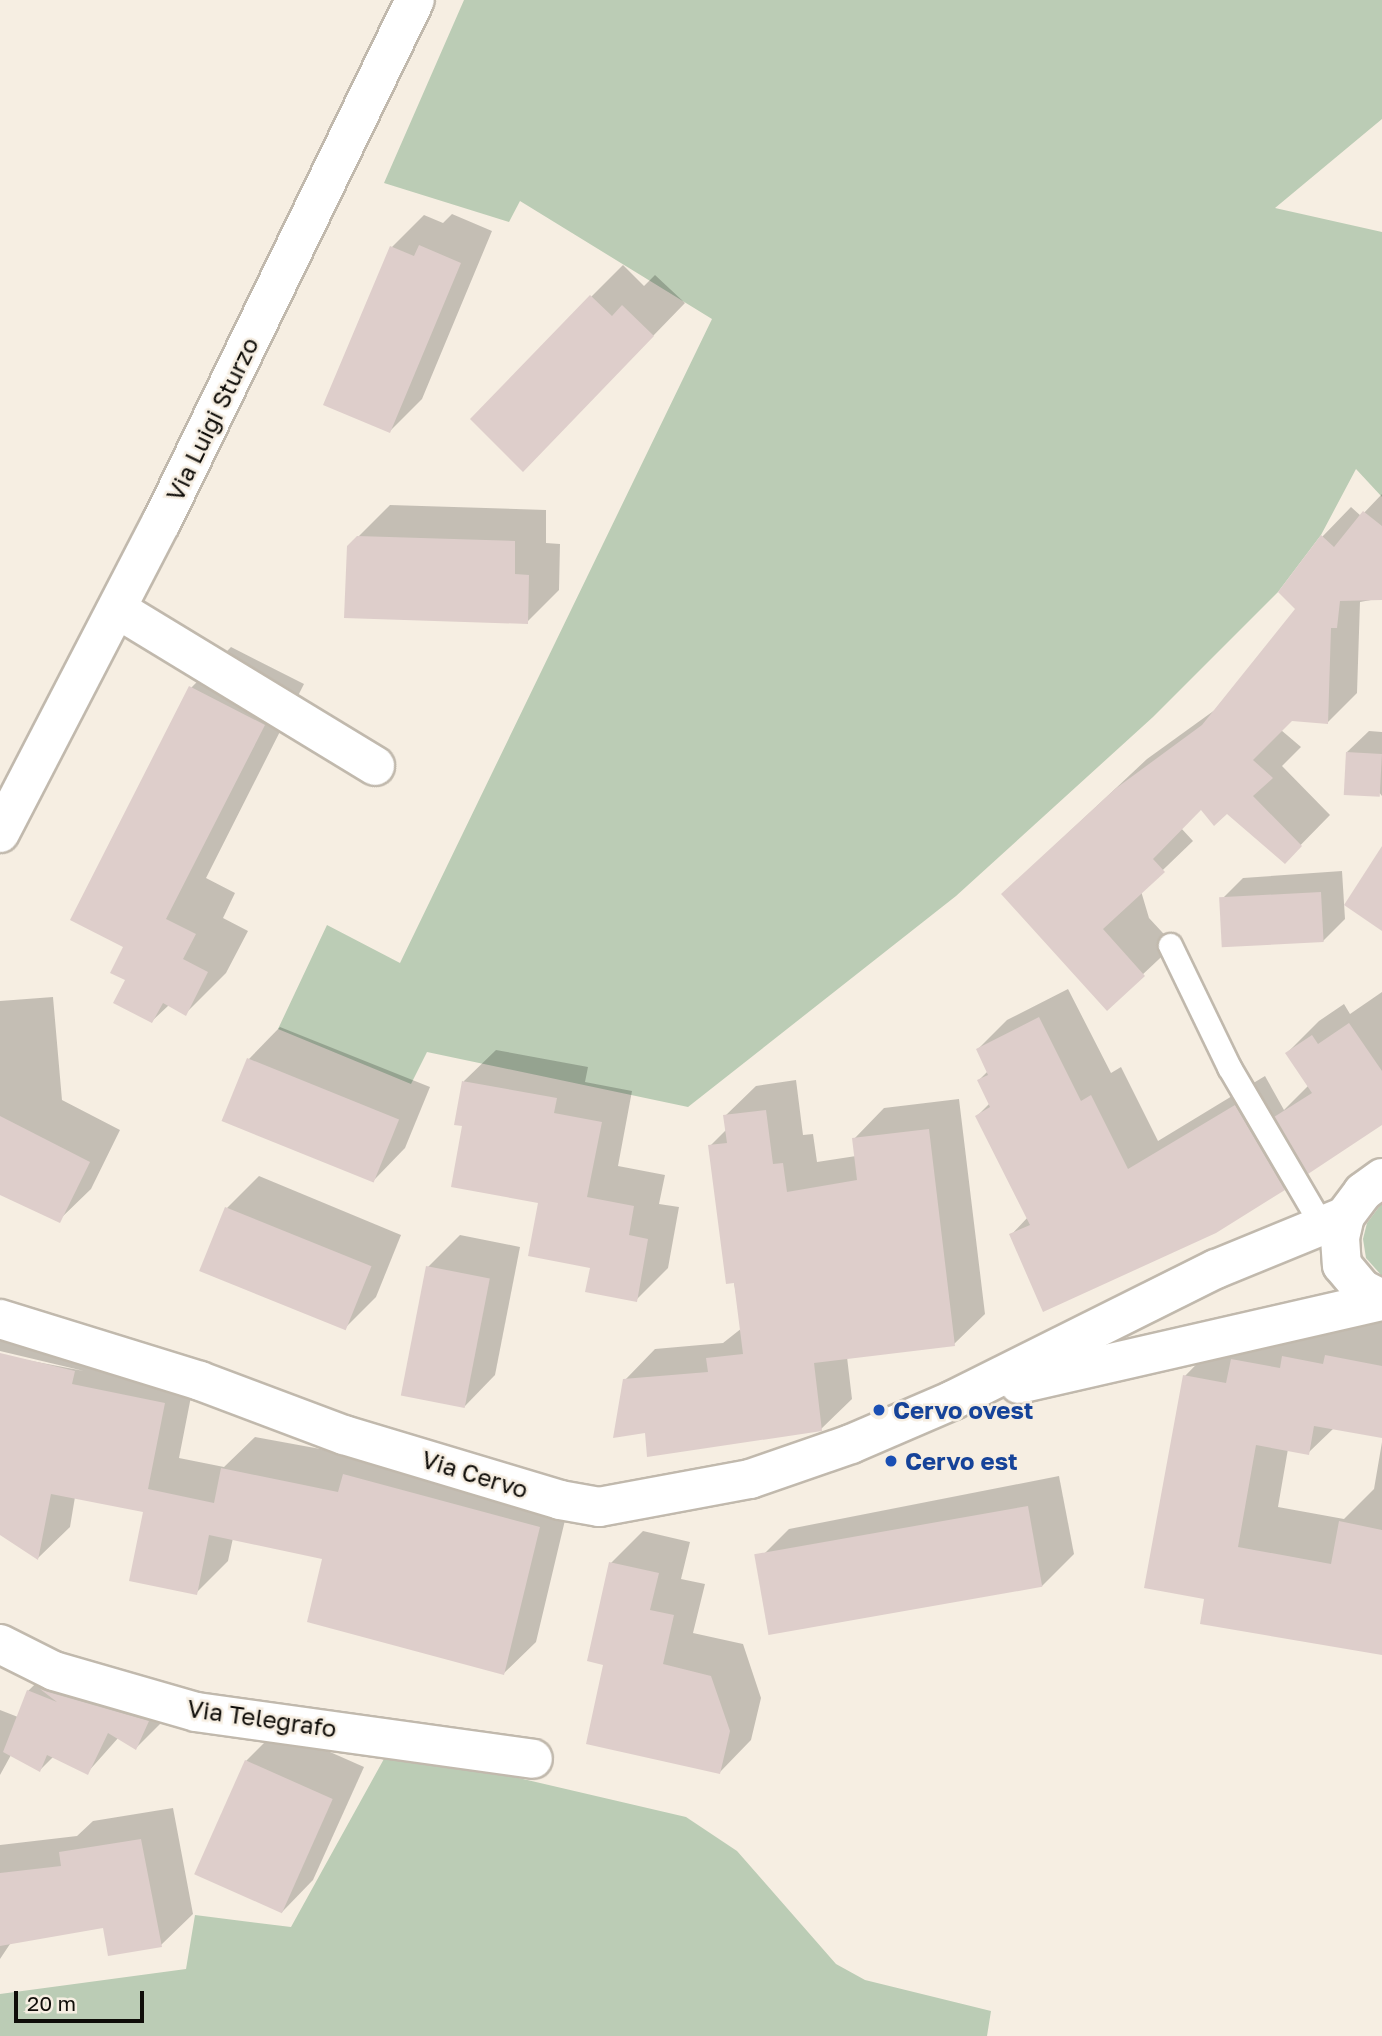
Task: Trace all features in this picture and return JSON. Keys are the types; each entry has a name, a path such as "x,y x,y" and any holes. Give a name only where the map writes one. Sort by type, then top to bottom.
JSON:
{"street":[{"name":"Via Luigi Sturzo","path":"1,828 117,608 415,0"},
{"path":"117,608 374,766"},
{"path":"953,1400 1216,1269 1334,1220 1382,1178"},
{"path":"1334,1220 1340,1238 1342,1265 1362,1289 1382,1300"},
{"path":"953,1400 1382,1300"},
{"name":"Via Cervo","path":"0,1319 200,1381 344,1435 560,1500 599,1507 750,1479 851,1444 953,1400"},
{"name":"Via Telegrafo","path":"0,1644 54,1671 196,1712 533,1759"}],"lane":[{"path":"1170,945 1229,1067 1334,1220"}],"green space":[{"path":"464,0 1382,0 1382,119 1275,208 1382,232 1382,497 1356,469 1321,535 1278,592 1153,717 956,896 688,1107 427,1052 411,1084 278,1029 327,925 400,963 712,319 520,201 509,222 384,183"},
{"path":"1382,1203 1382,1276 1366,1258 1363,1239 1367,1223"},
{"path":"390,1748 686,1817 737,1851 836,1964 865,1980 991,2011 987,2036 0,2036 0,1994 186,1969 195,1915 291,1927"}],"building":[{"path":"419,245 461,263 390,433 323,405 390,246 414,256"},
{"path":"590,295 612,316 622,305 654,336 523,472 470,419"},
{"path":"1363,511 1382,526 1382,600 1340,601 1337,628 1331,628 1328,724 1292,721 1253,760 1273,778 1253,796 1302,846 1285,864 1227,814 1214,826 1201,810 1153,859 1165,872 1103,929 1145,976 1107,1011 1001,894 1115,789 1202,725 1295,609 1278,592 1321,535 1334,547"},
{"path":"357,536 515,541 515,574 529,575 528,624 344,618 347,546"},
{"path":"189,686 265,725 166,919 196,934 183,959 208,972 186,1016 163,1003 152,1023 113,1003 125,980 110,973 123,947 70,920"},
{"path":"1346,752 1382,754 1380,797 1344,795"},
{"path":"1382,846 1382,931 1344,905"},
{"path":"1321,892 1324,942 1222,947 1219,897"},
{"path":"1039,1017 1081,1101 1091,1095 1128,1169 1235,1105 1285,1190 1216,1233 1043,1312 1009,1234 1030,1225 975,1116 990,1107 977,1080 988,1075 976,1049"},
{"path":"1349,1023 1382,1071 1382,1125 1308,1174 1274,1117 1312,1093 1285,1053 1312,1035 1318,1044"},
{"path":"247,1058 399,1119 374,1182 222,1121"},
{"path":"462,1081 557,1098 554,1113 602,1122 587,1197 634,1206 629,1235 648,1239 637,1302 585,1292 590,1268 528,1256 538,1203 451,1187 462,1126 454,1125"},
{"path":"766,1110 773,1164 783,1163 787,1192 857,1180 852,1138 929,1129 955,1346 814,1363 822,1431 647,1457 645,1433 613,1438 623,1379 708,1372 706,1358 743,1354 734,1283 726,1284 708,1145 727,1143 723,1115"},
{"path":"0,1116 90,1162 60,1223 0,1195"},
{"path":"225,1207 371,1266 346,1330 199,1271"},
{"path":"426,1266 490,1278 465,1408 401,1396"},
{"path":"0,1353 75,1371 72,1384 165,1403 148,1489 214,1503 221,1468 338,1492 343,1474 540,1527 504,1675 307,1622 322,1559 209,1535 197,1595 129,1581 143,1512 51,1494 38,1560 0,1535"},
{"path":"1325,1355 1382,1366 1382,1438 1314,1426 1309,1455 1256,1445 1238,1547 1331,1564 1339,1521 1382,1530 1382,1655 1200,1624 1204,1599 1144,1588 1183,1375 1226,1383 1231,1359 1280,1368 1282,1356 1323,1364"},
{"path":"1028,1506 1042,1587 768,1635 754,1554"},
{"path":"609,1562 659,1573 650,1610 674,1615 663,1664 711,1676 730,1731 720,1774 586,1744 603,1665 587,1661"},
{"path":"40,1689 149,1721 136,1750 108,1733 88,1775 47,1755 40,1772 3,1752 27,1690 57,1702"},
{"path":"245,1760 333,1799 282,1913 194,1874"},
{"path":"141,1839 162,1947 108,1956 103,1928 0,1946 0,1873 61,1866 59,1852"}],"place":[{"name":"Cervo ovest","path":"879,1410"},
{"name":"Cervo est","path":"891,1461"}]}
